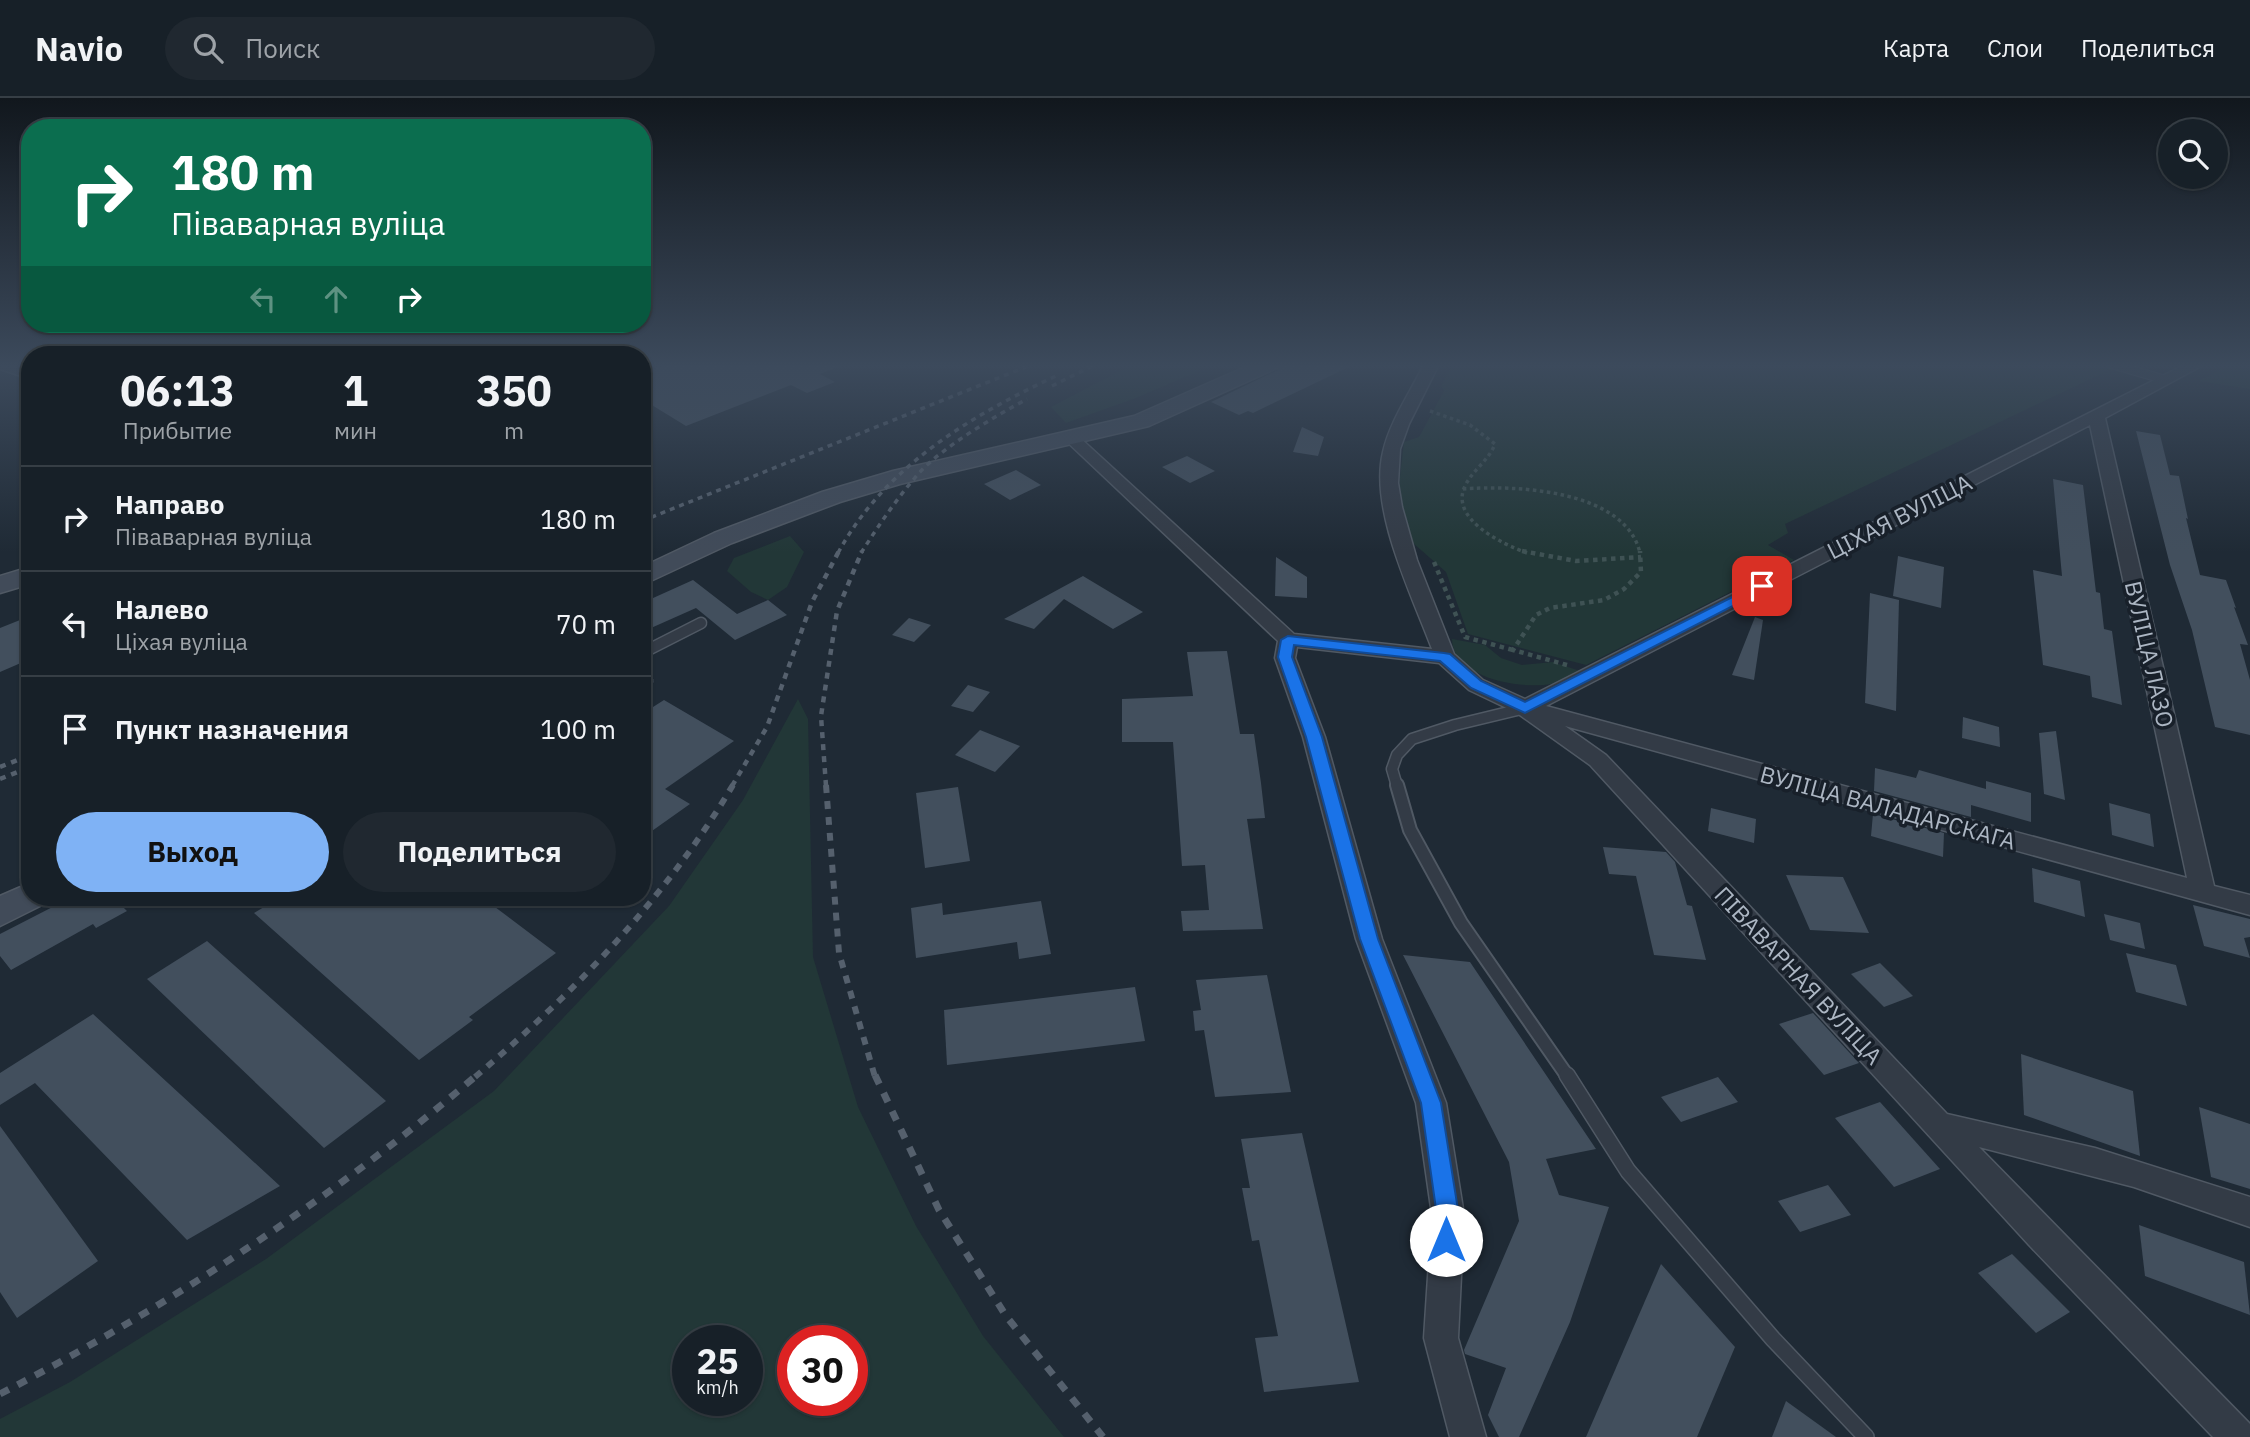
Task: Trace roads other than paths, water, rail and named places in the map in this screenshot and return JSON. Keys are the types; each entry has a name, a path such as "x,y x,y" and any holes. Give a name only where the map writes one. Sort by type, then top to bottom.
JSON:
{"street":[{"path":"651,572 723,538 831,497 912,474 1120,426"},
{"path":"1072,439 1288,640 1444,657 1393,509 1389,463 1401,426"},
{"name":"ЦІХАЯ ВУЛІЦА","path":"1525,708 2074,426"},
{"name":"ВУЛІЦА ЛАЗО","path":"2099,426 2203,893"},
{"path":"0,585 21,578"},
{"path":"1288,640 1285,657 1314,737 1369,939 1431,1103 1448,1216 1441,1338 1468,1437"},
{"name":"ПІВАВАРНАЯ ВУЛІЦА","path":"1444,657 1476,685 1525,708 1575,741 1618,779 1937,1125 2238,1437"},
{"name":"ВУЛІЦА ВАЛАДАРСКАГА","path":"1525,708 2250,905"},
{"path":"0,912 21,901"},
{"path":"1937,1125 2074,1154 2189,1189 2250,1212"}],"lane":[{"path":"651,648 701,623"},
{"path":"1525,708 1455,725 1412,739 1396,755 1392,769 1409,830 1461,923 1557,1059 1629,1171 1773,1339 1866,1437"}],"railway":[{"path":"651,517 877,426"},
{"path":"838,553 857,522 880,494 933,446 962,426"},
{"path":"861,552 919,473 980,426"},
{"path":"732,786 767,727 812,602 839,551"},
{"path":"826,786 821,716 837,611 861,552"},
{"path":"0,767 21,759"},
{"path":"0,779 21,771"},
{"path":"651,901 707,827 733,785"},
{"path":"826,785 839,953 875,1077"},
{"path":"475,1077 583,977 647,906"},
{"path":"0,1394 125,1325 247,1248 366,1164 477,1075"},
{"path":"875,1075 939,1210 1006,1316 1103,1437"}]}
